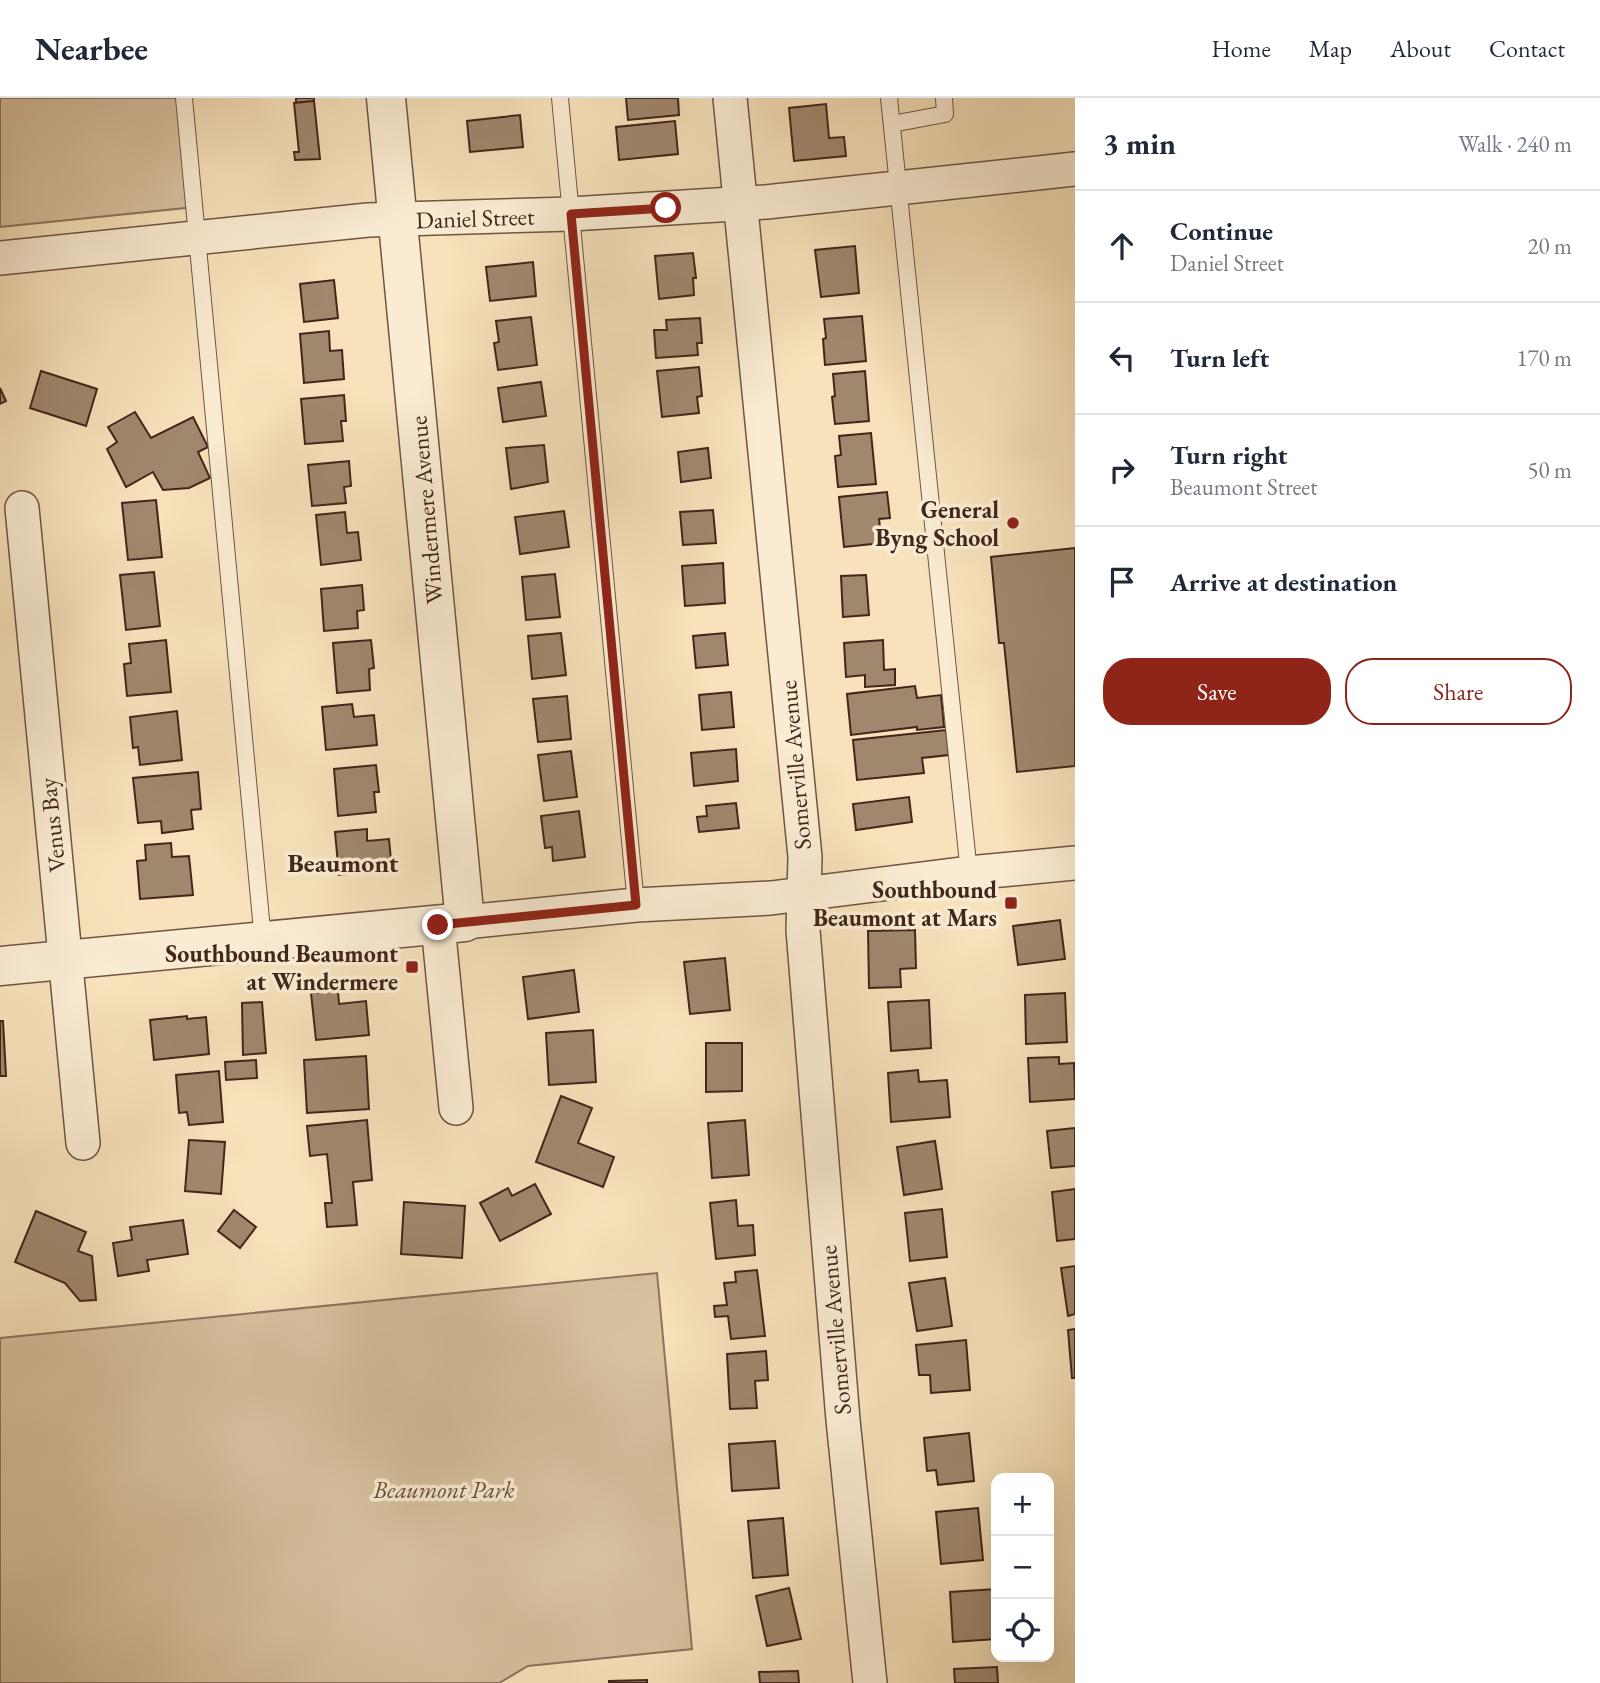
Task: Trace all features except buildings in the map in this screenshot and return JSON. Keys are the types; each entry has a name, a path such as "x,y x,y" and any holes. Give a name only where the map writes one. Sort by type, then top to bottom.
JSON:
{"street":[{"name":"Windermere Avenue","path":"386,98 399,221 451,923"},
{"name":"Somerville Avenue","path":"730,98 805,857 803,930 843,1420 870,1683"},
{"name":"Daniel Street","path":"0,258 368,220 571,214 740,203 1075,169"},
{"name":"Venus Bay","path":"22,508 83,1143"},
{"path":"0,966 636,905 771,898 1075,863"},
{"path":"451,923 456,1108"}],"lane":[{"path":"184,98 263,941"},
{"path":"560,98 636,905"},
{"path":"889,98 970,873"},
{"path":"892,124 945,114 944,98"}],"green space":[{"path":"0,98 184,98 195,207 0,227"},
{"name":"Beaumont Park","path":"657,1273 692,1649 528,1666 499,1683 0,1683 0,1338"}],"place":[{"name":"General Byng School","path":"1013,523"},
{"name":"Southbound Beaumont at Mars","path":"1011,903"},
{"name":"Southbound Beaumont at Windermere","path":"412,967"}],"district":[{"name":"Beaumont","path":"343,863"}],"route":[{"path":"438,925 636,905 571,214 666,208"}]}
